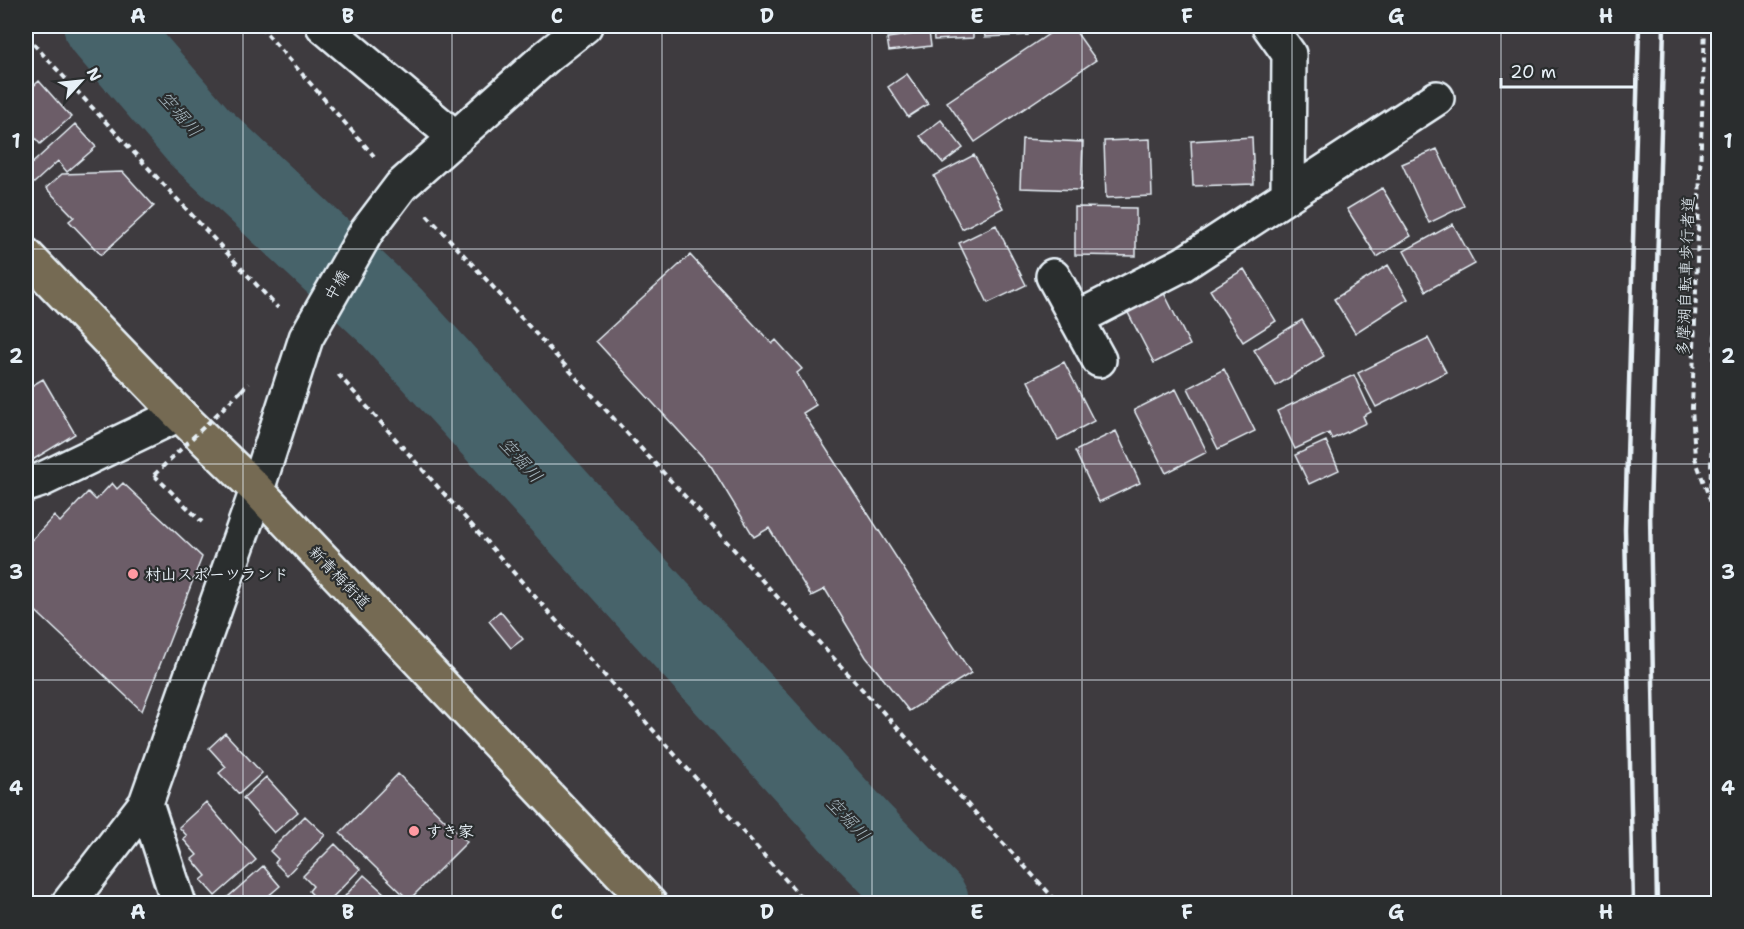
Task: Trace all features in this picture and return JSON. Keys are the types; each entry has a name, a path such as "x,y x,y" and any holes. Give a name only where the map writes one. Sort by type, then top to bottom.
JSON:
{"main road":[{"name":"新青梅街道","path":"26,255 179,414 257,490 650,903"}],"street":[{"path":"322,26 456,138"},
{"name":"中橋","path":"68,903 146,803 257,490 306,338 367,231 401,186 585,26"},
{"path":"1269,26 1288,54 1288,195"},
{"path":"1076,319 1183,264 1437,98"},
{"path":"1053,276 1099,360"},
{"path":"26,484 41,480 179,414"},
{"path":"146,803 179,903"}],"path":[{"path":"260,26 401,186 1059,903"},
{"name":"多摩湖自転車歩行者道","path":"1705,26 1692,408 1695,458 1719,522"},
{"path":"26,36 306,338 807,903"},
{"path":"1710,502 1719,238"},
{"path":"208,527 154,475 241,391"}],"building":[{"path":"973,26 973,38 934,40 933,27"},
{"path":"983,26 1028,26 1028,35 985,37"},
{"path":"1061,26 1072,26 1096,60 975,142 947,102"},
{"path":"929,32 931,46 889,51 887,38"},
{"path":"907,74 928,104 908,117 888,87"},
{"path":"39,81 71,117 40,144 26,127 26,93"},
{"path":"941,120 963,148 943,163 920,136"},
{"path":"75,124 96,147 67,172 58,161 33,184 26,175 26,169"},
{"path":"1252,137 1254,184 1193,186 1191,141"},
{"path":"1022,139 1083,142 1081,190 1020,188"},
{"path":"1150,139 1152,196 1106,198 1104,141"},
{"path":"1437,149 1464,206 1429,223 1402,164"},
{"path":"974,155 1003,208 962,229 934,176"},
{"path":"123,172 154,206 101,255 69,221 74,217 46,188 62,174"},
{"path":"1382,188 1411,236 1377,257 1347,209"},
{"path":"1075,207 1136,208 1136,256 1075,255"},
{"path":"1453,224 1475,264 1426,291 1404,251"},
{"path":"996,225 1026,285 988,303 959,243"},
{"path":"690,255 772,344 776,340 802,369 797,373 816,405 803,413 971,673 909,711 866,657 825,589 811,596 769,528 754,537 711,466 596,341"},
{"path":"1388,265 1408,299 1355,333 1334,299"},
{"path":"1244,269 1276,321 1243,342 1210,290"},
{"path":"1161,287 1190,345 1154,363 1124,305"},
{"path":"1302,320 1324,356 1276,386 1254,350"},
{"path":"1428,338 1446,372 1376,407 1358,373"},
{"path":"1064,362 1094,421 1058,440 1028,381"},
{"path":"1224,369 1255,431 1218,449 1188,388"},
{"path":"1354,375 1371,412 1363,416 1366,423 1332,439 1329,433 1295,449 1277,411"},
{"path":"43,379 75,434 26,464 26,389"},
{"path":"1176,389 1207,452 1166,473 1134,410"},
{"path":"1116,431 1140,483 1099,502 1075,451"},
{"path":"1326,441 1339,470 1309,484 1295,455"},
{"path":"112,483 117,489 123,483 202,557 142,711 26,602 26,546 54,516 60,522 88,492 96,500"},
{"path":"500,611 523,639 511,648 489,621"},
{"path":"225,733 262,773 239,794 219,773 226,767 209,748"},
{"path":"398,774 467,842 409,900 340,833"},
{"path":"266,777 298,812 274,833 243,798"},
{"path":"206,802 256,860 215,896 201,880 206,876 192,859 197,855 183,839 187,836 179,827"},
{"path":"305,816 325,835 287,875 275,863 278,859 270,851"},
{"path":"335,844 360,869 326,904 321,904 309,891 313,886 303,876"},
{"path":"263,866 280,886 259,904 220,904"},
{"path":"364,875 396,904 338,904"}],"waterway":[{"name":"空堀川","path":"104,26 199,136 391,316 859,832 929,904"}],"railway":[{"path":"1633,904 1625,529 1639,26"},
{"path":"1657,904 1650,513 1664,26"}],"place":[{"name":"村山スポーツランド","path":"133,574"},
{"name":"すき家","path":"414,831"}]}
